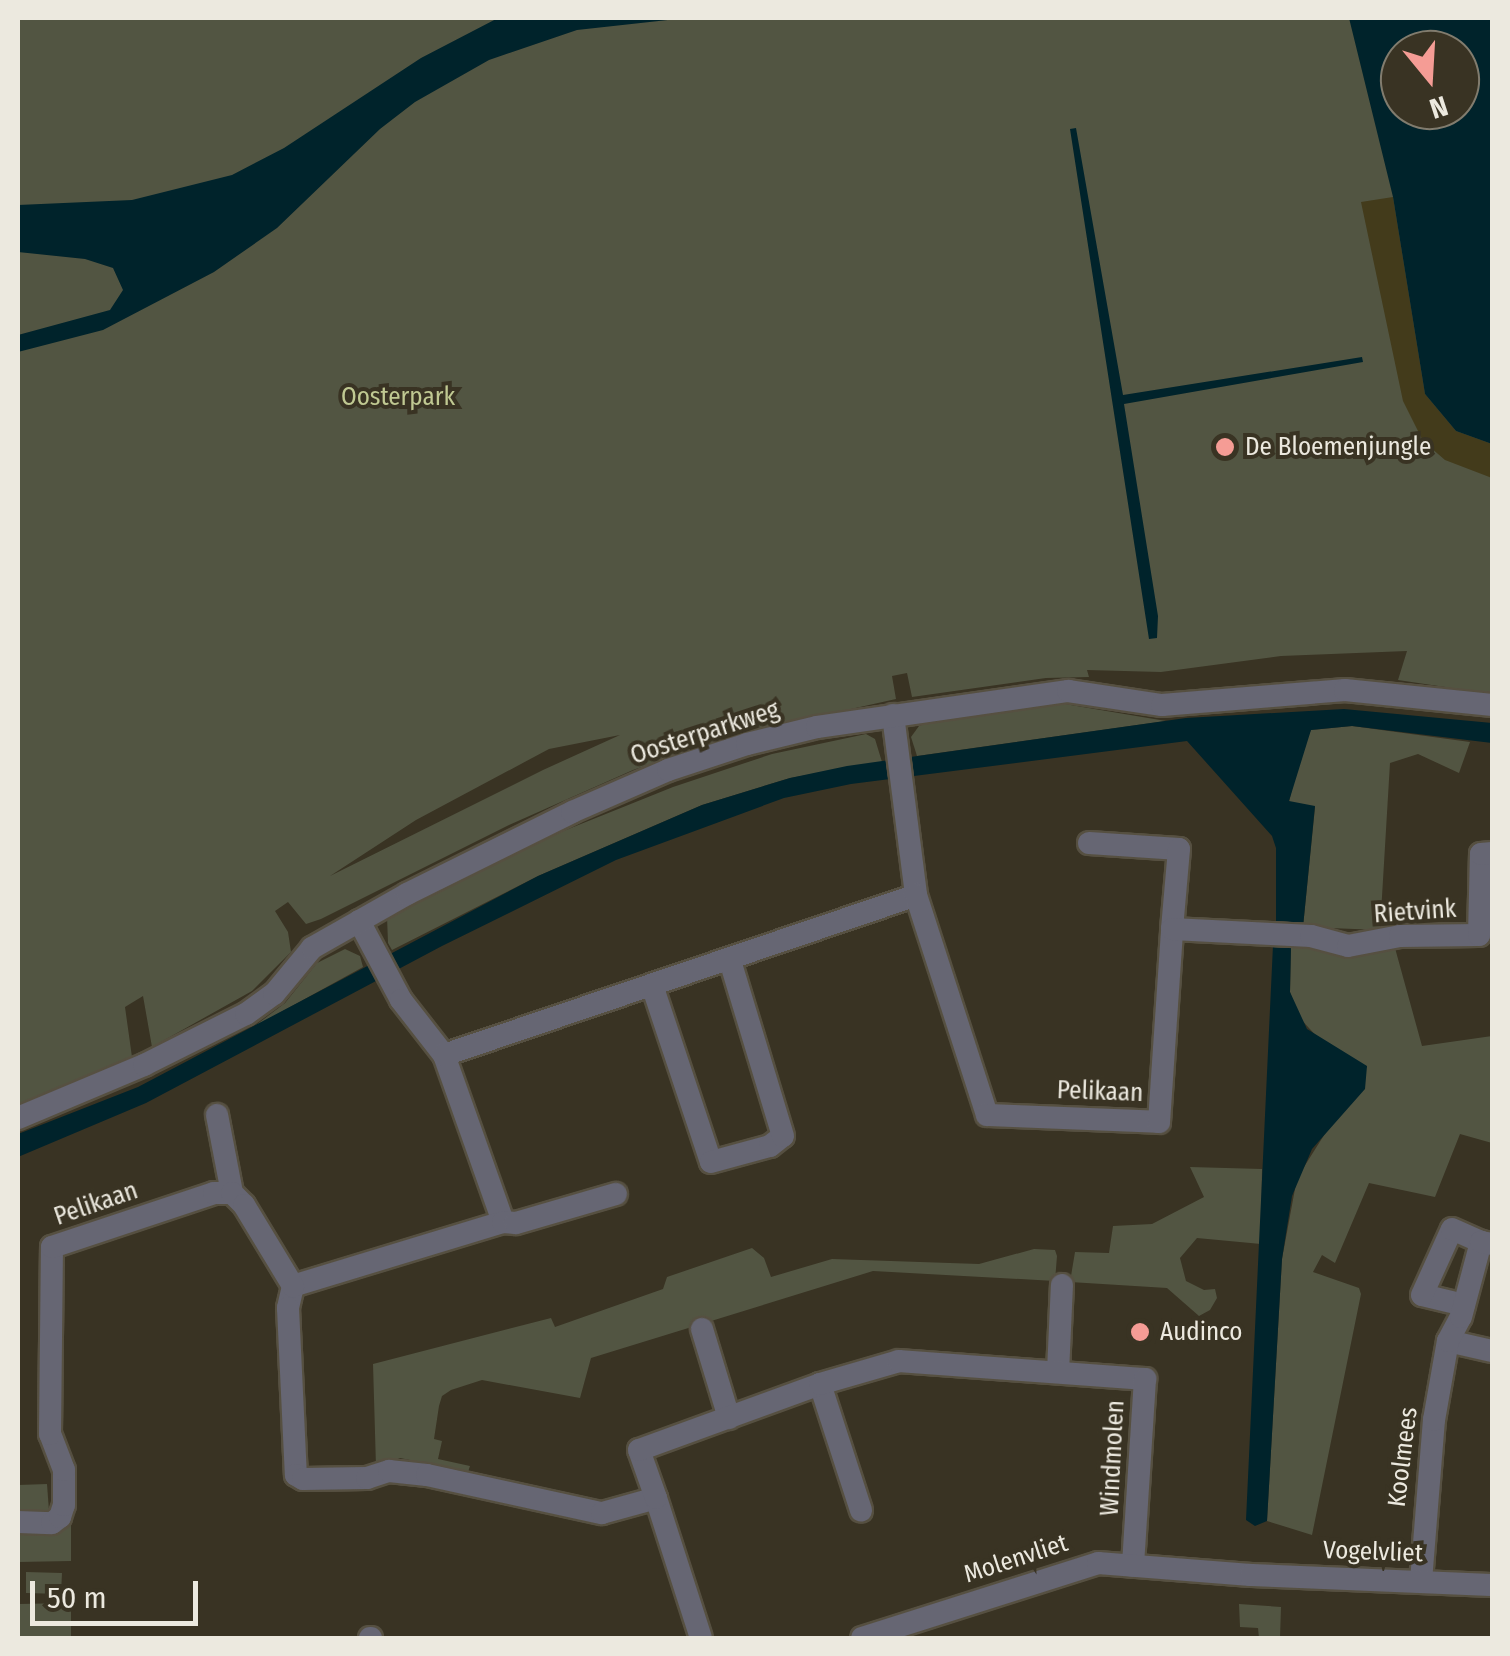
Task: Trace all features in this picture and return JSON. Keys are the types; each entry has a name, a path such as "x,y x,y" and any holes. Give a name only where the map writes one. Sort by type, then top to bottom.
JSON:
{"street":[{"name":"Oosterparkweg","path":"18,1118 144,1065 246,1014 274,994 312,948 359,921 556,820 668,770 747,744 893,715 1068,691 1162,705 1345,690 1492,705"},
{"name":"Pelikaan","path":"893,715 916,895 987,1115 1159,1122 1172,930"},
{"path":"1089,843 1180,849 1172,930"},
{"name":"Rietvink","path":"1172,930 1311,936 1348,946 1400,936 1479,936 1481,854 1492,853"},
{"path":"444,1056 916,895"},
{"path":"359,921 390,978 444,1056 503,1222"},
{"path":"652,988 711,1162 770,1146 783,1136 730,961"},
{"path":"216,1115 232,1194 244,1205 294,1286 288,1308 296,1475 304,1479 367,1478 389,1471 602,1513 656,1498"},
{"name":"Pelikaan","path":"18,1522 52,1523 60,1517 64,1504 64,1470 50,1434 52,1247 214,1193 232,1194"},
{"path":"294,1286 503,1222 516,1223 616,1194"},
{"name":"Koolmees","path":"1421,1581 1423,1518 1448,1340 1464,1305 1487,1243 1452,1230 1422,1294 1464,1305"},
{"path":"1058,1372 1062,1285"},
{"path":"702,1328 729,1418"},
{"path":"1448,1340 1492,1351"},
{"name":"Windmolen","path":"701,1638 638,1450 820,1384 900,1361 1145,1378 1133,1566"},
{"path":"820,1384 861,1510"},
{"name":"Molenvliet","path":"862,1638 929,1628 1078,1567 1098,1563 1251,1575"},
{"name":"Vogelvliet","path":"1251,1575 1492,1585"}],"green space":[{"name":"Oosterpark","path":"18,18 1492,18 1492,694 1398,680 1407,651 1281,656 1161,672 1087,670 1089,677 1046,678 912,697 907,673 892,676 896,699 738,734 633,770 509,825 321,919 306,924 288,902 275,911 288,932 291,952 252,991 152,1047 143,996 125,1007 132,1057 18,1107","holes":["620,735 330,876 416,820 549,749"]},
{"path":"1059,703 1166,721 917,756 911,737 919,726 935,720"},
{"path":"1352,726 1470,742 1459,773 1418,754 1390,763 1380,930 1303,927 1315,807 1289,802 1299,759 1311,730"},
{"path":"866,734 875,739 882,762 790,778 702,805 538,876 392,950 388,943 387,917 546,838 673,787 772,754"},
{"path":"1291,946 1364,953 1395,948 1422,1046 1492,1036 1492,1143 1460,1134 1435,1197 1369,1183 1335,1263 1322,1255 1313,1272 1359,1288 1361,1294 1312,1535 1267,1521 1282,1259 1297,1178 1367,1067 1319,1039 1298,1016 1290,992"},
{"path":"345,949 360,956 363,967 252,1028 285,1003 317,963"},
{"path":"1190,1167 1262,1169 1261,1244 1197,1238 1180,1258 1186,1281 1204,1290 1215,1289 1217,1298 1210,1310 1199,1316 1167,1288 1070,1282 1075,1252 1109,1253 1113,1226 1152,1224 1204,1197"},
{"path":"752,1248 764,1258 771,1277 832,1259 979,1264 1034,1249 1055,1250 1057,1256 1055,1281 873,1271 591,1358 580,1398 482,1380 451,1390 442,1396 439,1406 434,1439 442,1441 438,1459 470,1466 468,1472 400,1458 376,1467 373,1364 551,1318 555,1327 663,1289 667,1277"},
{"path":"47,1484 49,1511 18,1513 18,1485"},
{"path":"71,1522 71,1561 18,1562 18,1531"},
{"path":"26,1572 62,1573 61,1594 26,1593"},
{"path":"71,1603 71,1638 18,1638 18,1604"},
{"path":"1239,1604 1281,1607 1280,1638 1259,1638 1258,1628 1240,1627"}],"sand":[{"path":"1393,197 1425,394 1456,431 1492,444 1492,478 1445,460 1423,441 1403,401 1361,202"}],"water":[{"path":"498,18 686,18 577,30 489,60 415,102 380,129 277,228 214,272 103,330 18,352 18,335 110,310 123,290 113,268 85,259 18,252 18,205 132,200 232,175 284,148 421,58"},
{"path":"1349,18 1492,18 1492,444 1456,431 1425,394 1393,197"},
{"path":"1076,128 1123,395 1362,357 1363,362 1124,404 1158,616 1157,638 1149,639 1070,129"},
{"path":"1344,709 1492,723 1492,743 1352,726 1311,730 1289,801 1315,806 1303,927 1276,927 1276,848 1272,836 1187,741 851,784 784,798 616,860 442,946 146,1103 18,1157 18,1134 138,1087 538,876 702,805 790,778 847,766 1186,718"},
{"path":"1273,945 1291,946 1290,992 1307,1029 1367,1066 1365,1089 1312,1149 1292,1196 1282,1259 1267,1521 1255,1526 1246,1520"}],"place":[{"name":"De Bloemenjungle","path":"1225,447"},
{"name":"Audinco","path":"1140,1332"}]}
